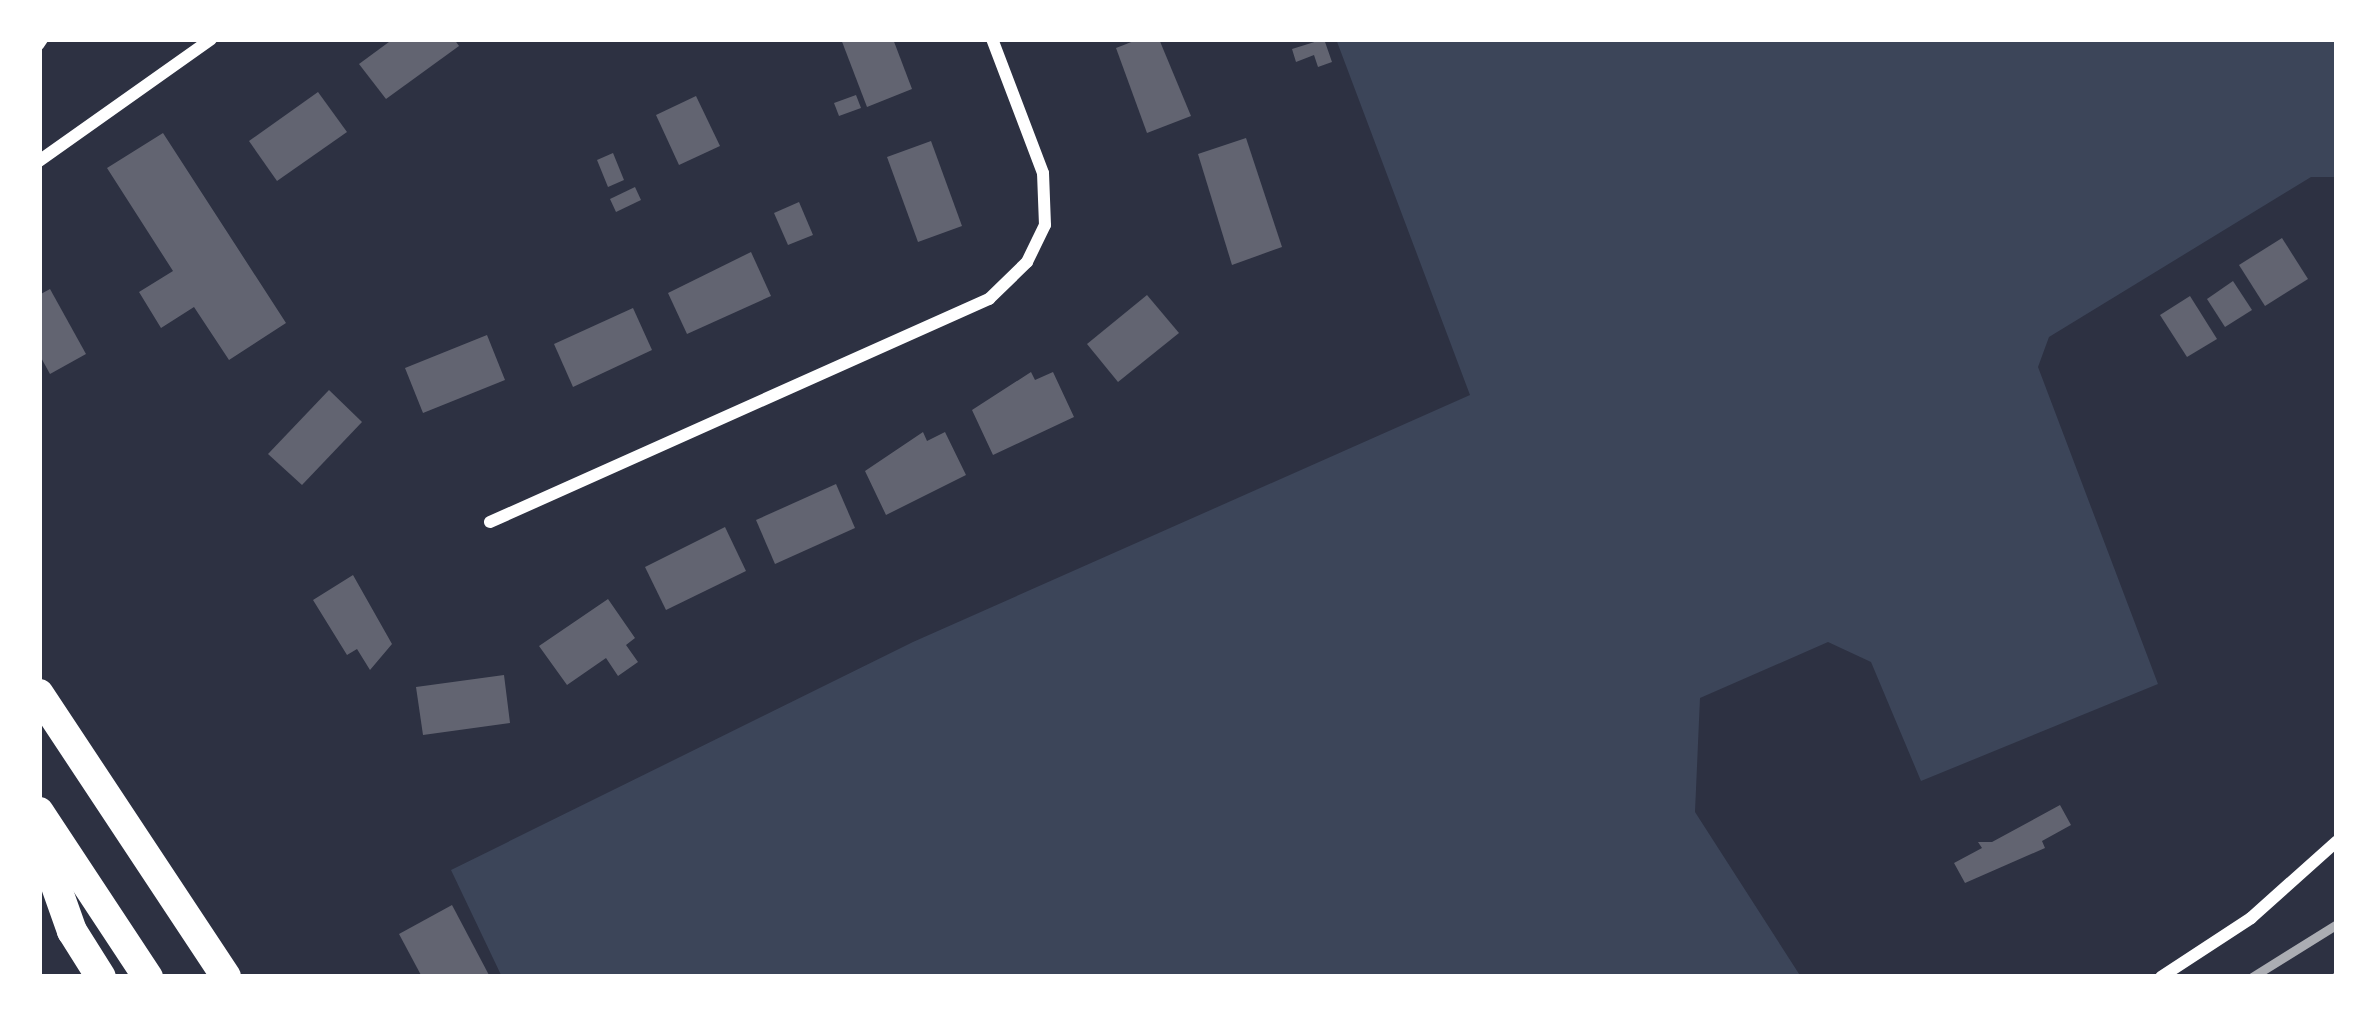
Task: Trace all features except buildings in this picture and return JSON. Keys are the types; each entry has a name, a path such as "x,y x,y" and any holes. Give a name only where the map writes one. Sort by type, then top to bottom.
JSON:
{"main road":[{"path":"39,694 226,977"},
{"path":"39,812 148,977"},
{"path":"39,838 72,931 101,977"}],"street":[{"path":"39,160 211,39"},
{"path":"490,522 1002,287 1027,262 1045,225 1043,173 992,39"},
{"path":"2161,977 2251,918 2337,841"}],"shaded area":[{"path":"1336,39 2337,39 2337,177 2311,177 2049,337 2038,367 2158,684 1921,781 1871,662 1828,642 1700,698 1695,812 1801,977 502,977 451,870 913,642 1470,395"}],"railway":[{"path":"2252,977 2337,924"}]}
